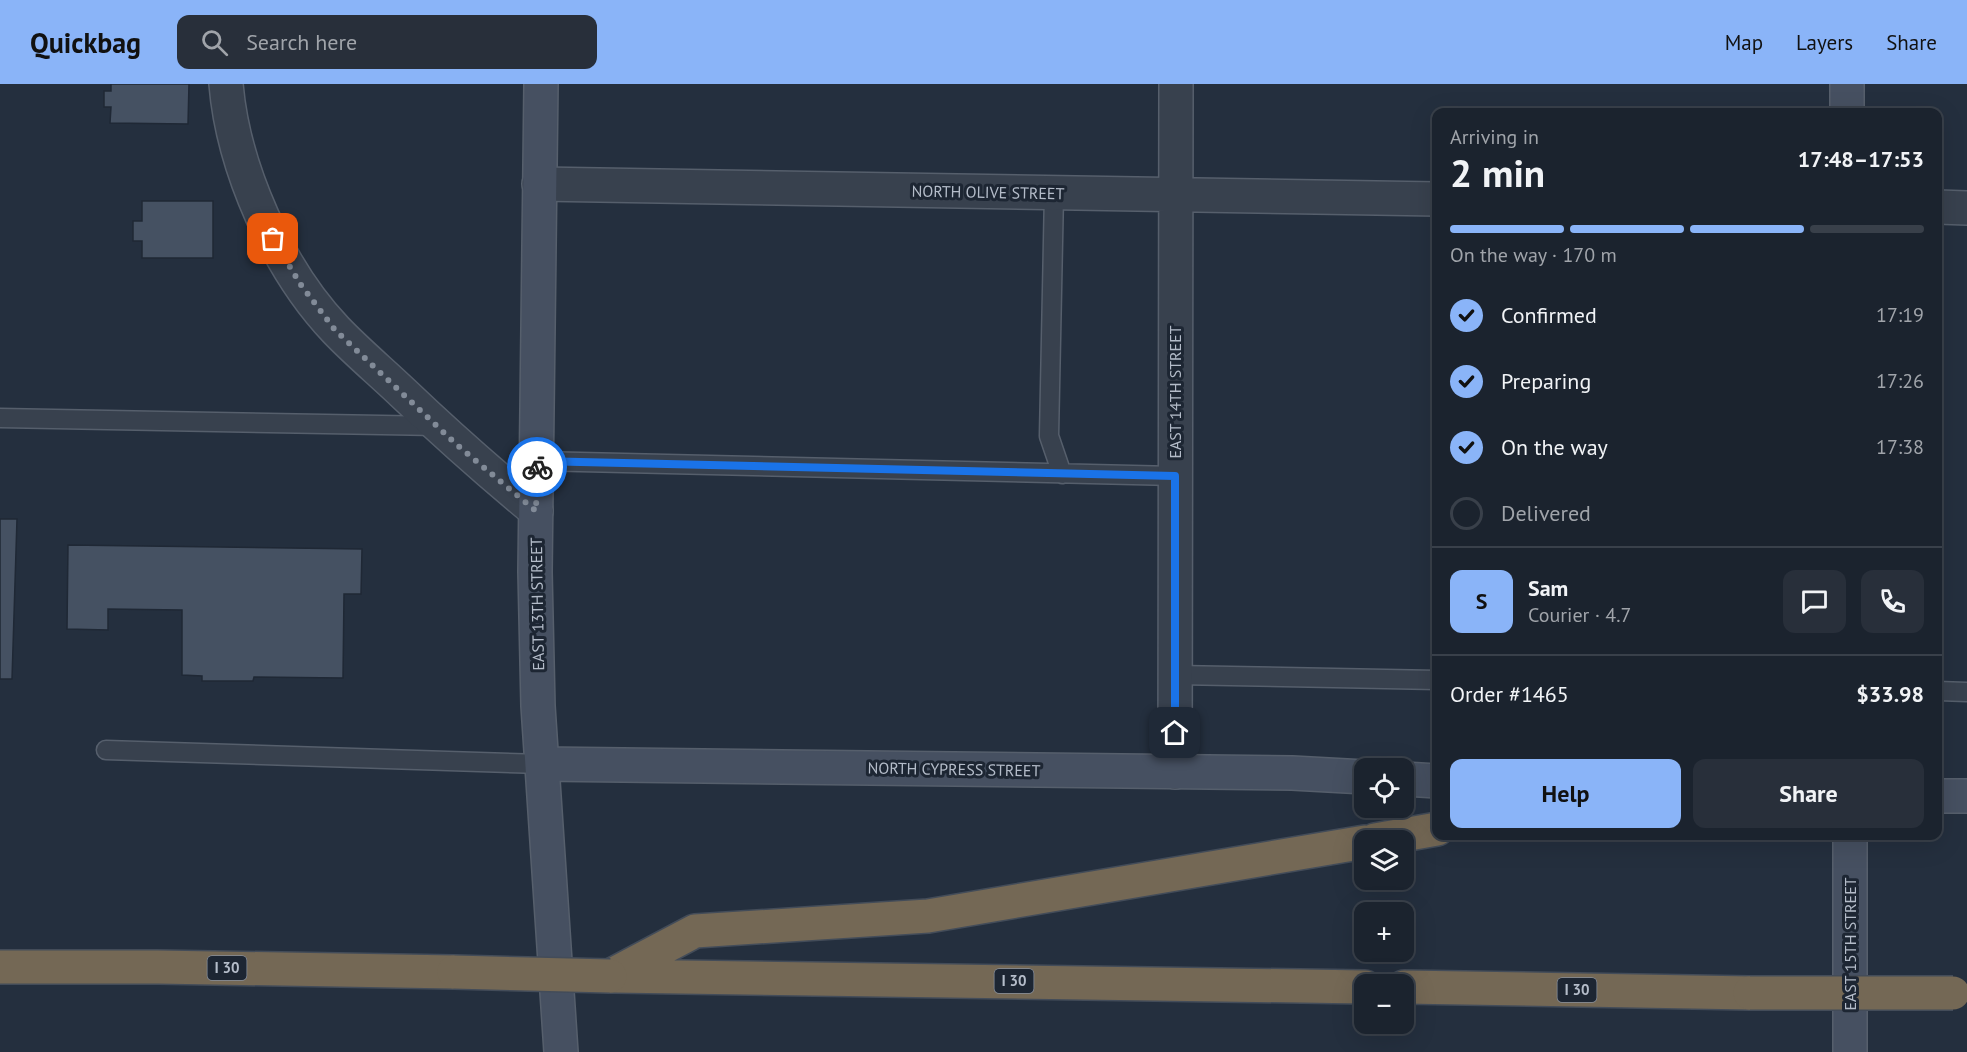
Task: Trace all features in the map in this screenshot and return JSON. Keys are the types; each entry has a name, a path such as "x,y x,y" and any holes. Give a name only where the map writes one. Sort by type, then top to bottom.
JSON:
{"highway":[{"path":"1414,833 1432,830"},
{"path":"663,961 695,931 928,916 1354,844"},
{"name":"I 30","path":"0,967 158,967 610,976 663,961 1354,987"},
{"name":"I 30","path":"1414,987 1960,994"}],"main road":[{"name":"EAST 13TH STREET","path":"541,84 536,511 538,706 561,1052"},
{"path":"1847,84 1847,108"},
{"name":"NORTH CYPRESS STREET","path":"542,764 1292,773 1354,776"},
{"path":"1414,780 1432,781"},
{"path":"1942,796 1967,796"},
{"name":"EAST 15TH STREET","path":"1850,840 1850,1052"}],"street":[{"path":"226,84 237,143 250,187 273,239 301,285 335,330 438,426 536,511"},
{"name":"EAST 14TH STREET","path":"1175,772 1176,84"},
{"name":"NORTH OLIVE STREET","path":"539,184 1432,199"},
{"path":"1942,207 1967,208"}],"lane":[{"path":"1054,193 1049,436 1062,474"},
{"path":"0,418 438,426"},
{"path":"537,461 1175,476"},
{"path":"1175,675 1432,680"},
{"path":"1942,690 1967,692"},
{"path":"106,750 542,764"}],"building":[{"path":"111,84 189,84 188,124 110,123 111,107 104,107 104,91 111,91"},
{"path":"142,201 213,201 213,258 142,258 142,241 133,241 133,221 142,221"},
{"path":"0,519 17,519 12,679 0,679"},
{"path":"68,545 362,549 361,594 344,594 343,678 254,677 253,681 202,681 202,676 182,675 182,610 108,609 108,630 67,629"}],"way so far":[{"path":"273,239 301,285 335,330 457,445 536,511 537,467"}],"route":[{"path":"537,467 537,461 1175,476 1175,733"}]}
